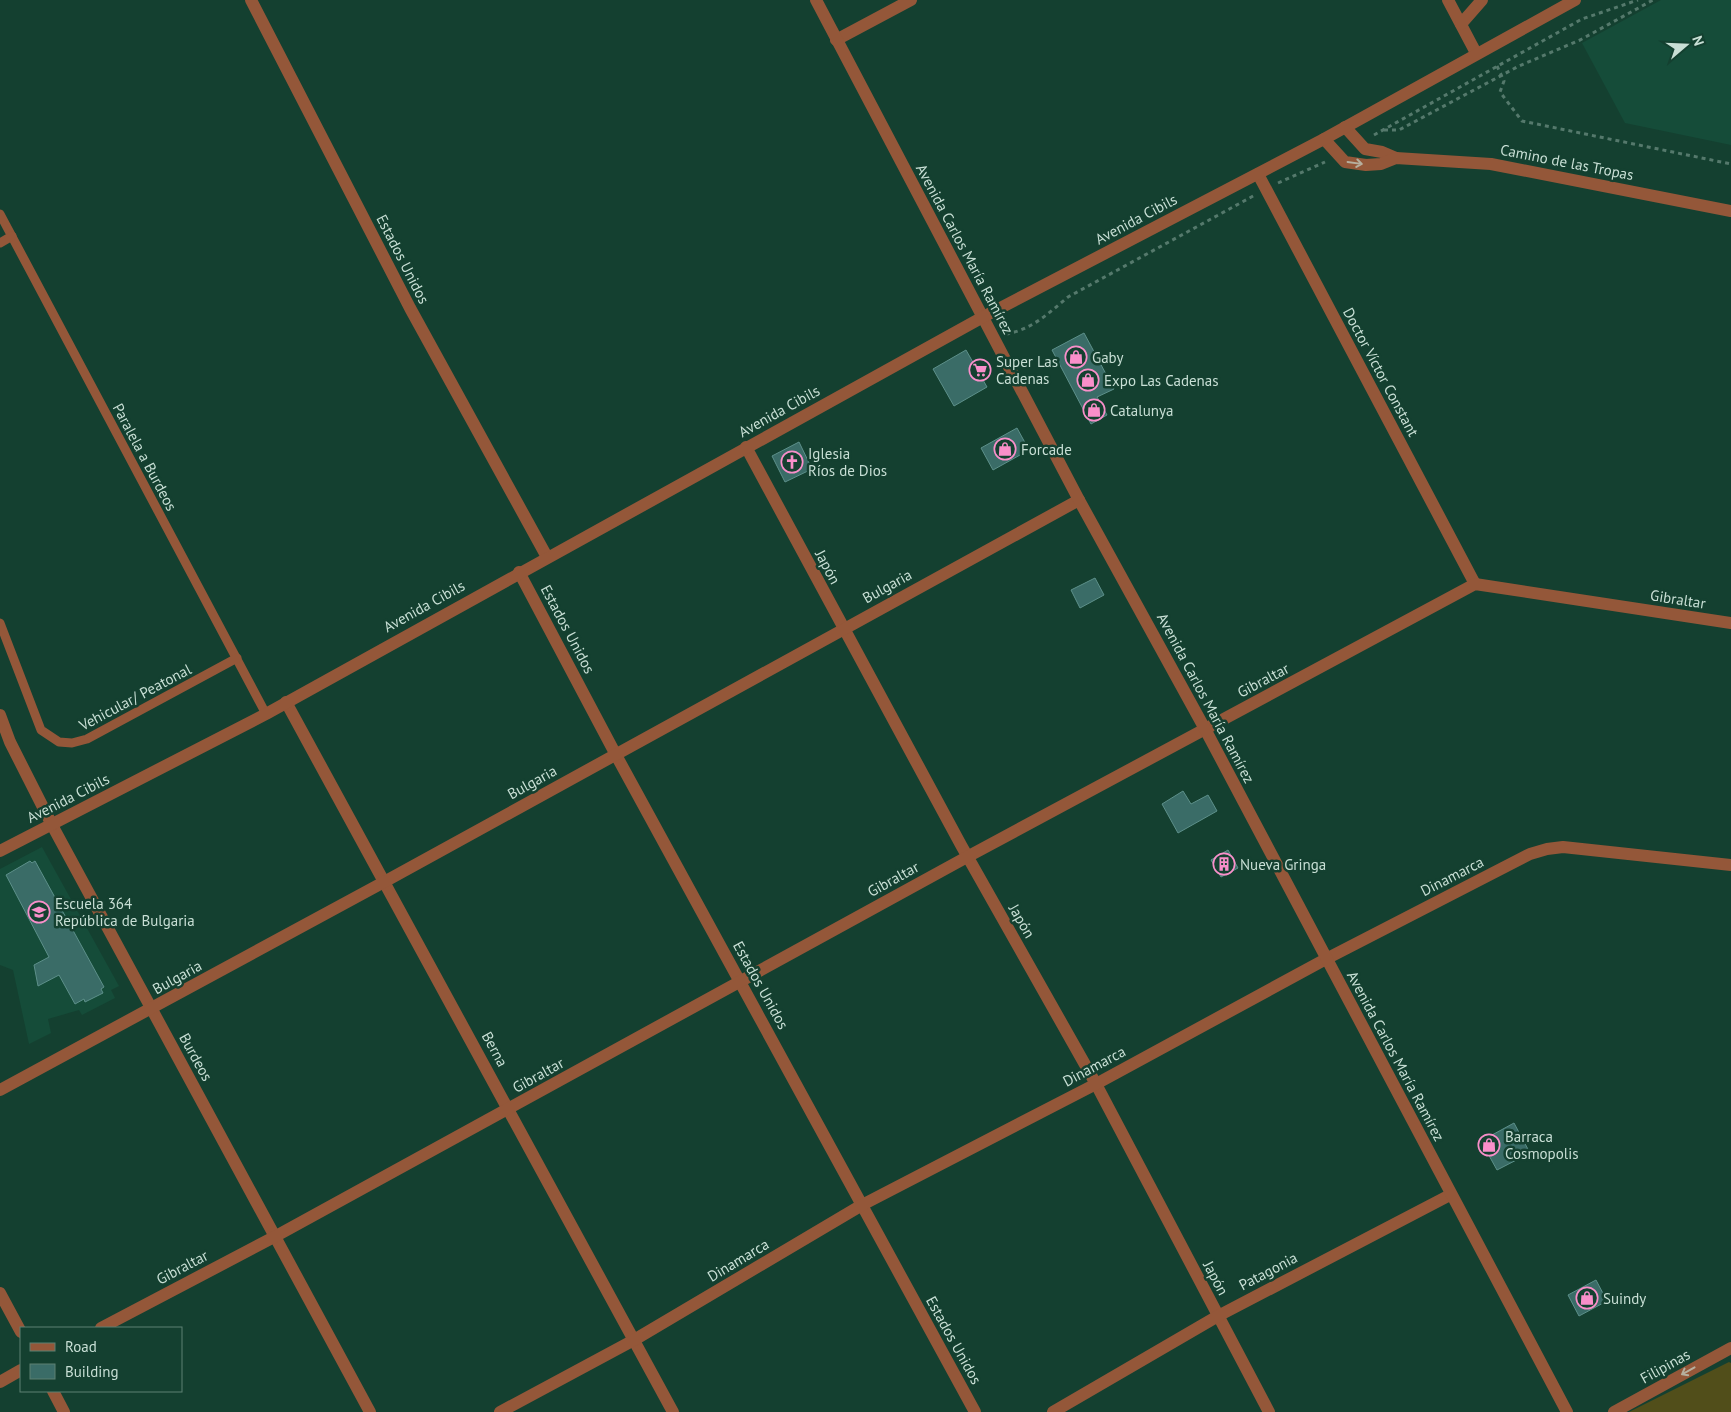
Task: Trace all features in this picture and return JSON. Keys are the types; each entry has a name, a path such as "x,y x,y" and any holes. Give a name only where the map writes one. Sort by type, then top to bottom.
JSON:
{"street":[{"name":"Estados Unidos","path":"250,0 410,308 547,556"},
{"name":"Avenida Carlos María Ramírez","path":"816,0 1079,500 1205,729 1567,1412"},
{"path":"836,40 911,0"},
{"path":"1448,0 1461,24 1482,50"},
{"path":"1461,24 1482,0"},
{"name":"Avenida Cibils","path":"0,851 266,714 547,556 983,317 1324,140 1482,50 1575,0"},
{"path":"1346,127 1359,144"},
{"path":"1324,140 1337,156"},
{"name":"Camino de las Tropas","path":"1359,144 1365,149 1382,152 1396,158 1491,164 1731,211"},
{"name":"Camino de las Tropas","path":"1337,156 1346,162 1366,165 1381,164 1396,158"},
{"name":"Doctor Víctor Constant","path":"1258,174 1475,584"},
{"name":"Japón","path":"746,447 967,857 1096,1084 1269,1412"},
{"name":"Bulgaria","path":"0,1090 152,1009 1079,500"},
{"name":"Estados Unidos","path":"519,572 616,755 975,1412"},
{"name":"Gibraltar","path":"102,1327 276,1236 509,1110 740,980 1475,584 1731,623"},
{"name":"Berna","path":"286,702 673,1412"},
{"name":"Burdeos","path":"0,715 10,742 52,825 370,1412"},
{"name":"Dinamarca","path":"500,1412 634,1340 862,1204 1096,1084 1326,959 1530,854 1563,847 1731,865"},
{"name":"Patagonia","path":"1053,1412 1218,1316 1450,1194"},
{"path":"0,1293 20,1330"},
{"name":"Filipinas","path":"1614,1412 1731,1348"},
{"path":"0,1382 20,1371"},
{"path":"54,1392 64,1412"}],"lane":[{"name":"Paralela a Burdeos","path":"0,214 266,714"},
{"path":"0,243 12,236"},
{"name":"Vehicular/ Peatonal","path":"0,623 41,730 59,742 72,744 87,739 237,658"}],"path":[{"path":"1359,144 1582,19 1638,0"},
{"path":"1384,130 1399,130 1502,76 1580,40 1653,0"},
{"path":"1482,50 1497,66 1504,81 1500,92 1522,121 1731,164"},
{"path":"993,336 1018,332 1043,318 1068,297 1266,189 1337,156"}],"shaded area":[{"path":"1661,0 1731,0 1731,145 1625,123 1582,43"},
{"name":"Escuela 364 República de Bulgaria","path":"42,847 119,986 111,990 115,998 82,1015 79,1010 48,1019 51,1033 29,1044 13,970 0,965 0,869"},
{"path":"1729,1362 1731,1363 1731,1412 1629,1412"}],"building":[{"path":"1084,333 1114,389 1097,397 1107,415 1091,424 1052,350"},
{"path":"966,350 987,387 954,406 933,369"},
{"name":"Forcade","path":"1017,428 1029,450 993,470 981,448"},
{"name":"Iglesia Ríos de Dios","path":"799,442 812,469 785,482 772,456"},
{"path":"1095,578 1104,595 1080,608 1071,590"},
{"path":"1183,791 1191,804 1208,795 1217,811 1178,833 1162,804"},
{"name":"Nueva Gringa","path":"1228,850 1238,868 1221,877 1211,860"},
{"path":"30,861 32,863 35,861 104,987 101,989 103,993 85,1002 84,999 75,1004 59,975 38,986 34,965 49,957 6,875"},
{"path":"1514,1123 1530,1153 1497,1170 1481,1141"},
{"name":"Suindy","path":"1596,1280 1607,1301 1579,1316 1568,1295"}],"place":[{"name":"Gaby","path":"1076,357"},
{"name":"Super Las Cadenas","path":"980,370"},
{"name":"Expo Las Cadenas","path":"1088,380"},
{"name":"Catalunya","path":"1094,410"},
{"name":"Forcade","path":"1005,449"},
{"name":"Iglesia Ríos de Dios","path":"792,462"},
{"name":"Nueva Gringa","path":"1224,864"},
{"name":"Escuela 364 República de Bulgaria","path":"39,912"},
{"name":"Barraca Cosmopolis","path":"1489,1145"},
{"name":"Suindy","path":"1587,1298"}]}
